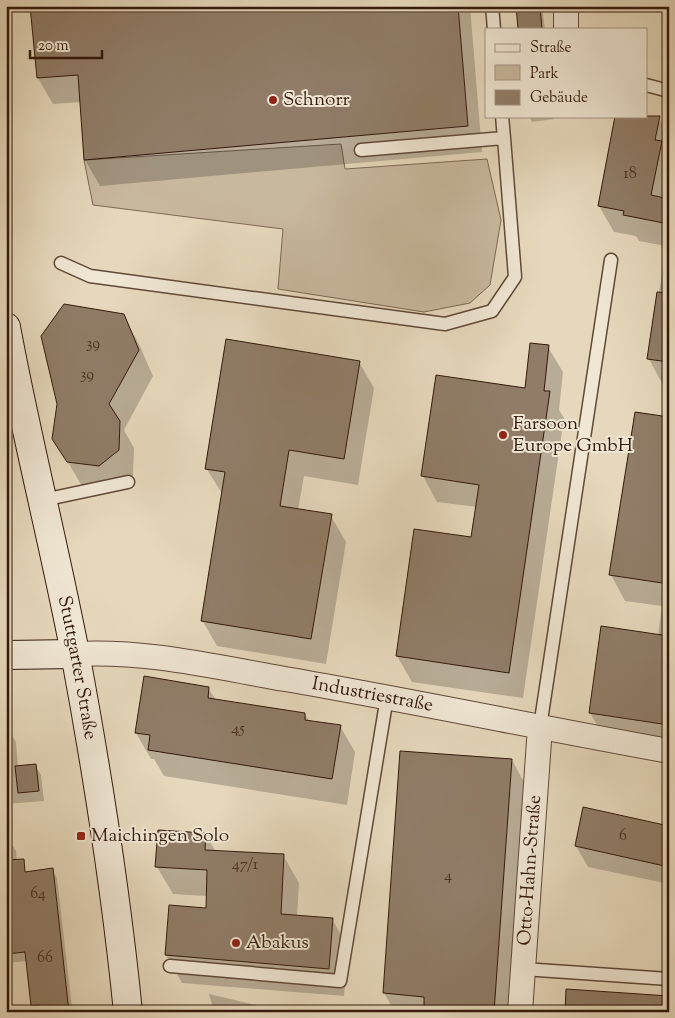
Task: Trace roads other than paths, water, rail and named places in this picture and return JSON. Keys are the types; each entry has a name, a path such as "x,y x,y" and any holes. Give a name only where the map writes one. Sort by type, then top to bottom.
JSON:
{"street":[{"path":"566,6 566,28"},
{"name":"Stuttgarter Straße","path":"6,327 75,654 98,790 128,1012"},
{"name":"Industriestraße","path":"75,654 102,652 151,656 387,697 540,728 669,751"},
{"path":"6,655 75,654"},
{"name":"Otto-Hahn-Straße","path":"520,1012 540,728"}],"lane":[{"path":"492,6 494,28"},
{"path":"648,86 669,91"},
{"path":"61,263 90,276 445,324 492,311 515,277 502,118"},
{"path":"361,150 504,138"},
{"path":"540,728 611,260"},
{"path":"43,500 128,482"},
{"path":"170,966 340,981 387,697"},
{"path":"523,969 669,978"}],"place":[{"name":"Schnorr","path":"273,100"},
{"name":"Farsoon Europe GmbH","path":"503,435"},
{"name":"Maichingen Solo","path":"81,836"},
{"name":"Abakus","path":"236,943"}]}
